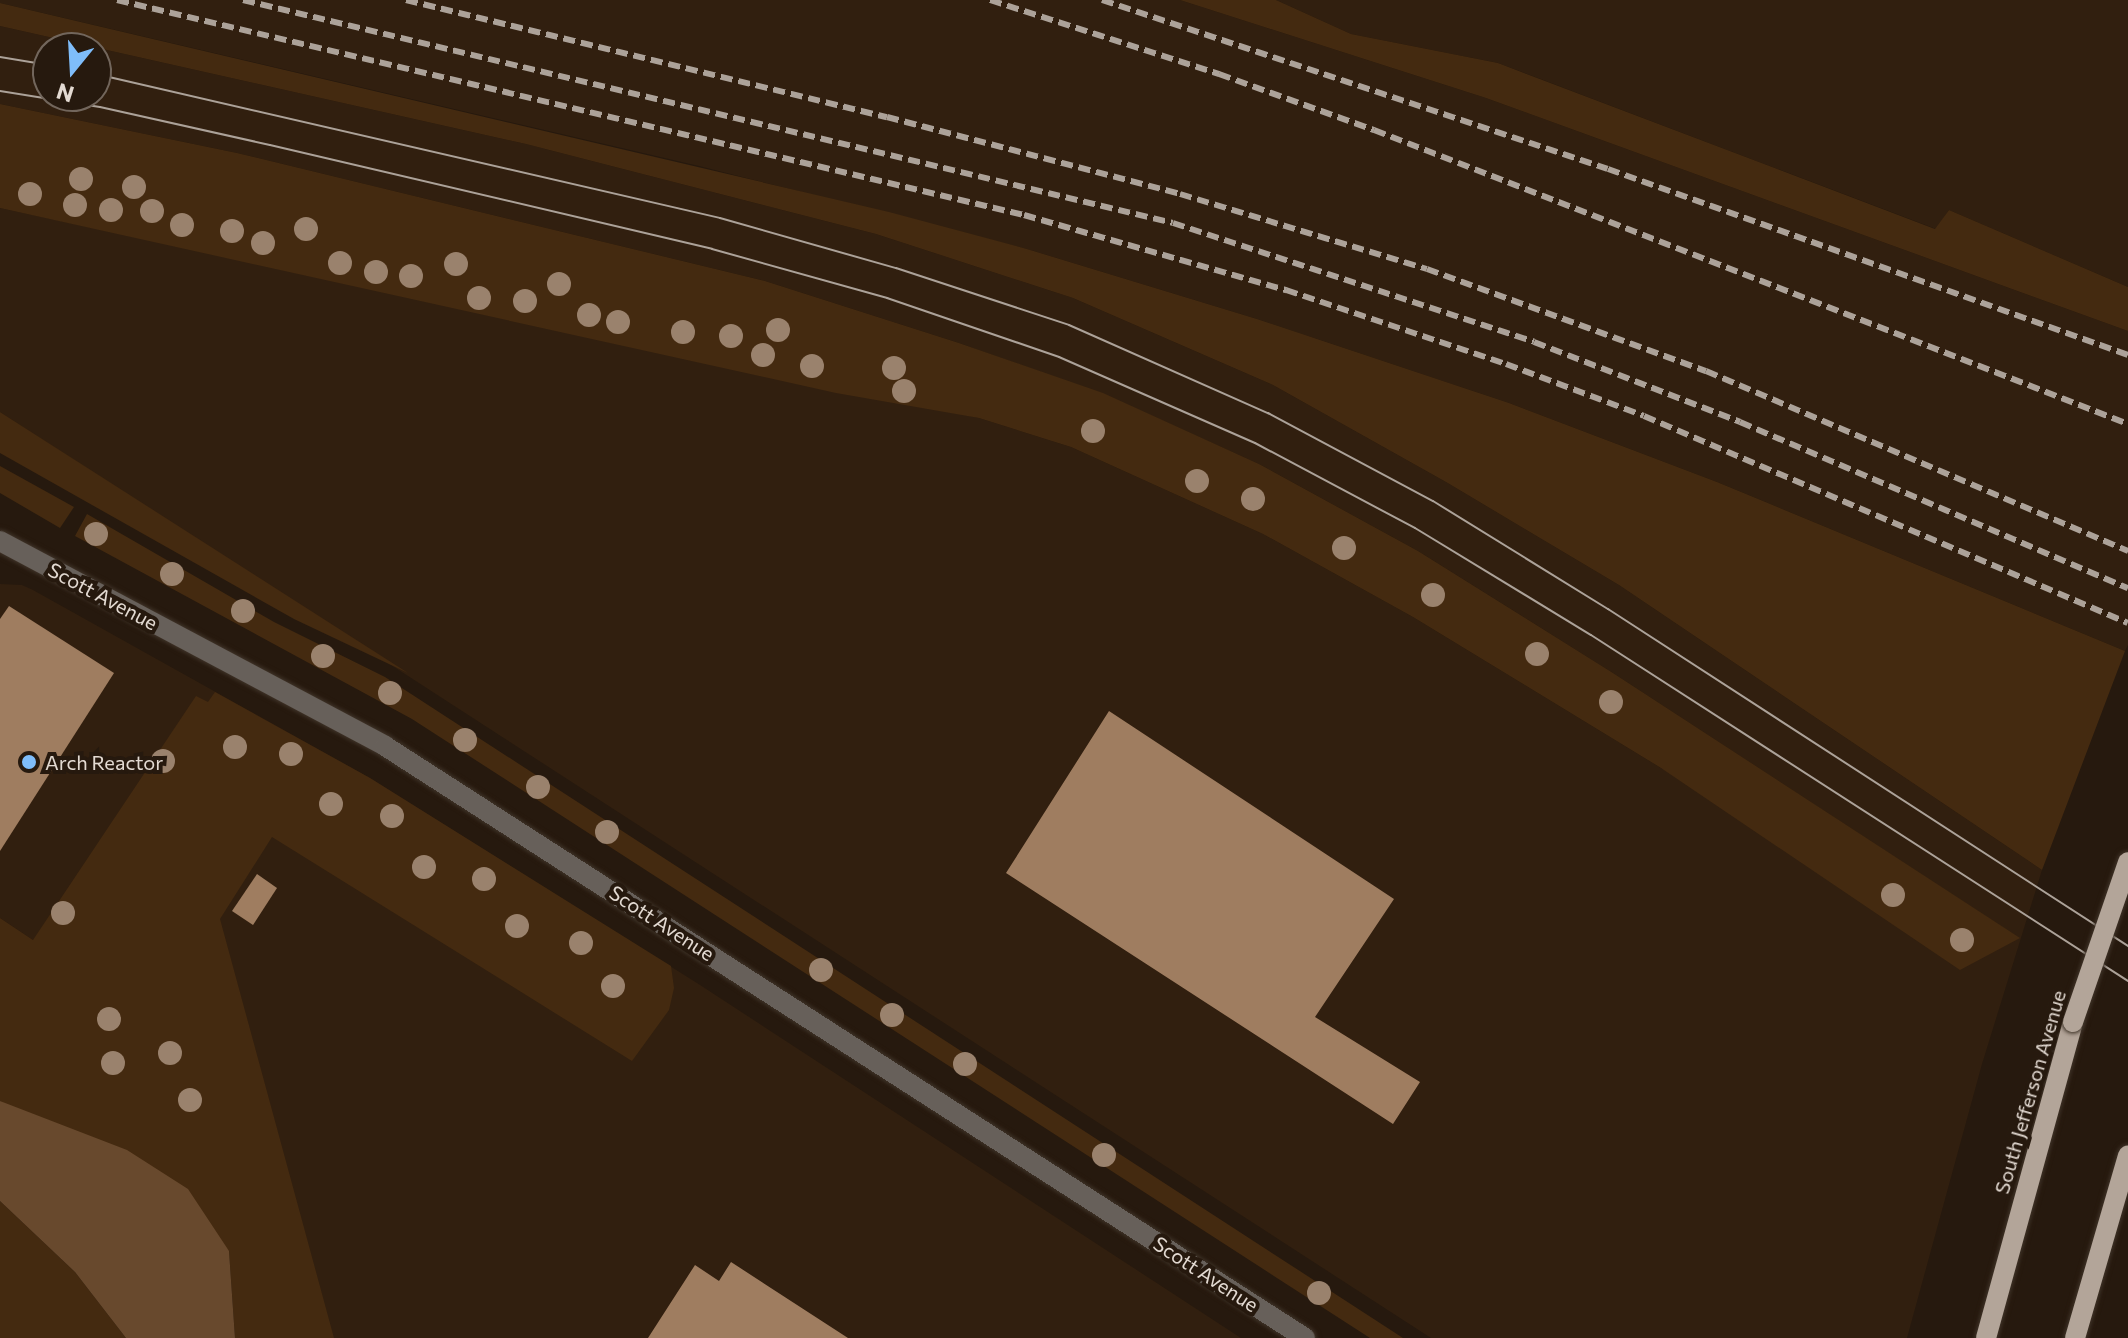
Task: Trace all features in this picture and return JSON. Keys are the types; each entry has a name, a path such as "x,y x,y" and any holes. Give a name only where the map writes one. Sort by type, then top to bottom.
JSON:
{"main road":[{"name":"South Jefferson Avenue","path":"1986,1338 2073,1022 2128,862"},
{"path":"2075,1338 2128,1156"}],"street":[{"name":"Scott Avenue","path":"0,541 385,746 1305,1338"}],"shaded area":[{"path":"0,0 1180,0 1486,98 2128,331 2128,645 2125,651 1717,482 1509,403 1257,319 1027,249 699,166 0,3"},
{"path":"1180,0 1276,0 1351,34 1498,63 1935,229 1949,210 2128,287 2128,331 1486,98"},
{"path":"1276,0 2128,0 2128,287 1949,210 1936,229 1498,63 1351,34"},
{"path":"0,3 889,212 1027,249 1257,319 1509,403 1717,482 2125,651 2042,870 1619,585 1446,482 1273,385 1073,298 876,234 526,144 112,51 112,32 32,33 0,26"},
{"path":"0,26 32,33 32,111 0,104"},
{"path":"112,51 526,144 876,234 1073,298 1273,385 1446,482 1619,585 2042,870 1982,1064 1907,1338 1431,1338 0,412 0,208 979,418 1071,447 1263,534 1413,617 1661,768 2019,938 1613,673 1418,551 1259,464 1103,394 959,343 765,281 237,153 39,112 112,112"},
{"path":"0,104 237,153 765,281 1103,393 1259,464 1418,551 1613,673 2020,938 1960,970 1661,768 1413,617 1263,534 1071,447 979,418 836,393 0,208"},
{"path":"0,412 408,673 294,619 0,453"},
{"path":"0,466 74,507 60,528 0,493"},
{"path":"87,514 274,622 385,677 1403,1338 1370,1338 412,719 75,536"},
{"path":"0,584 22,585 33,590 370,778 697,983 1241,1338 300,1338 217,1063 0,918"},
{"path":"215,692 370,778 671,966 674,988 669,1010 632,1061 272,837 220,919 334,1338 235,1338 229,1251 0,1101 0,918 33,940 196,696 208,702"},
{"path":"0,1101 127,1150 188,1189 229,1251 235,1338 126,1338 75,1272 0,1201"},
{"path":"0,1201 75,1272 126,1338 0,1338"}],"building":[{"name":"Arch Reactor","path":"9,606 114,673 0,851 0,619"},
{"path":"1109,711 1394,899 1315,1017 1420,1082 1393,1124 1006,873"},
{"path":"257,874 277,888 253,925 232,911"},
{"path":"731,1262 848,1338 648,1338 695,1265 719,1281"}],"tram line":[{"path":"0,57 32,62"},
{"path":"112,78 720,218 896,268 1069,325 1268,413 1433,501 1608,609 2128,946"},
{"path":"0,91 100,107 712,249 887,298 1059,357 1255,443 1415,528 1591,635 2128,981"}],"railway":[{"path":"117,0 1024,215 1286,290 1506,364 1644,416 2128,623"},
{"path":"243,0 1173,223 1534,342 1740,422 2128,588"},
{"path":"406,0 887,117 1180,194 1427,269 1706,371 2128,551"},
{"path":"990,0 1219,74 1374,130 2128,424"},
{"path":"1102,0 1608,169 2128,355"}],"place":[{"name":"Arch Reactor","path":"29,762"}]}
